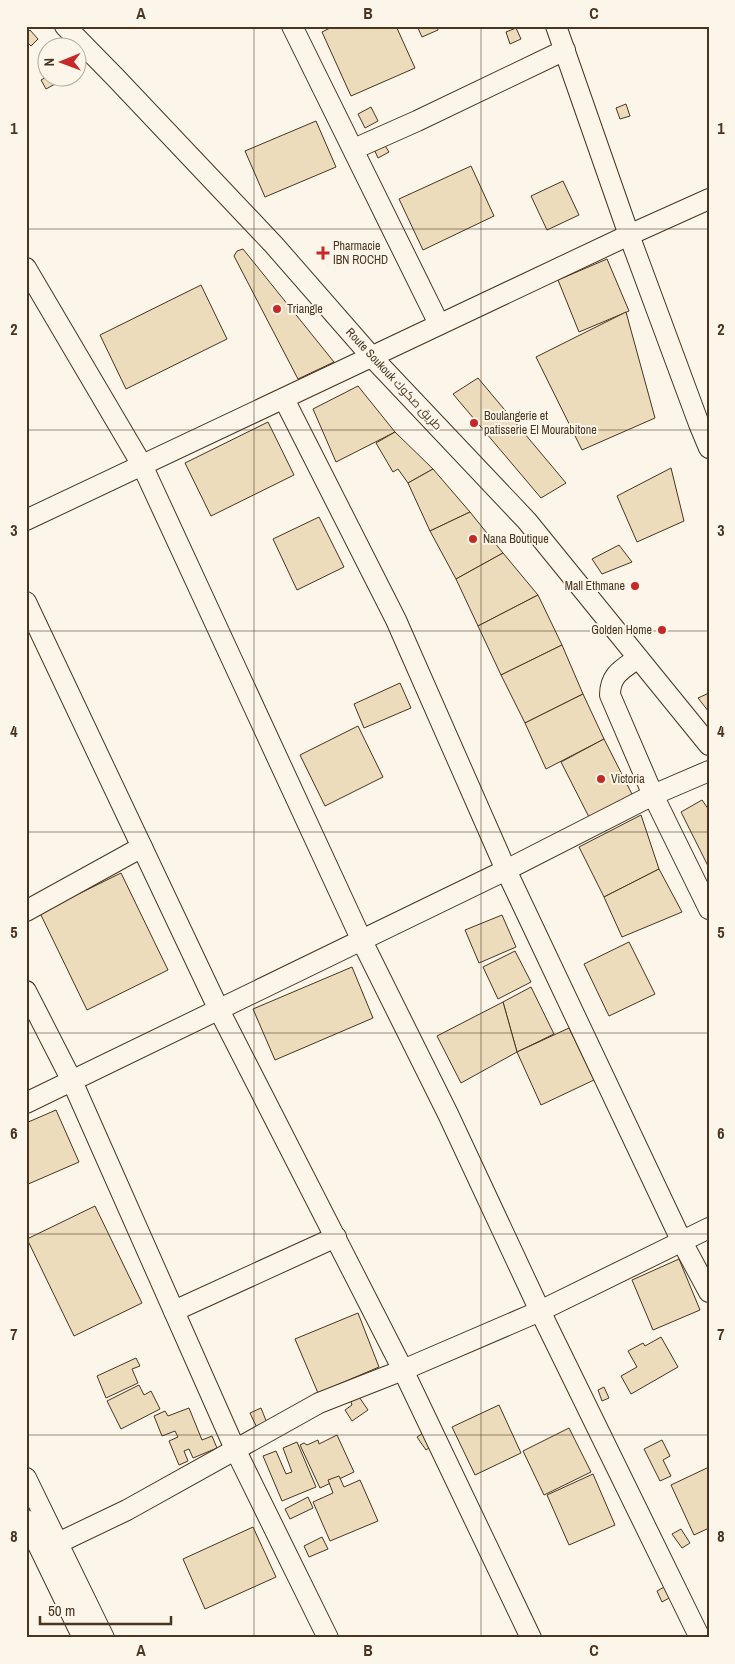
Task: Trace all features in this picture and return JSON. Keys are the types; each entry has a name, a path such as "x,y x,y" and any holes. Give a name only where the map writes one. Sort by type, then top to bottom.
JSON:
{"street":[{"name":"Route Soukouk طريق صكوك","path":"64,26 115,77 274,245 372,356 527,521 709,745"},
{"path":"556,26 629,235 698,424 709,448"},
{"path":"296,28 439,324"},
{"path":"354,149 565,50"},
{"path":"26,520 439,324 709,199"},
{"path":"26,268 142,465 362,940 448,1114 540,1311 700,1638"},
{"path":"284,399 396,620 506,870 682,1242 709,1292"},
{"path":"26,602 219,1010 404,1370 531,1638"},
{"path":"638,658 615,675 610,685 610,695 653,795 709,909"},
{"path":"26,1103 506,870 653,795 709,771"},
{"path":"26,910 142,847"},
{"path":"26,991 72,1081 235,1450 328,1638"},
{"path":"42,1551 127,1510 320,1403 404,1370 540,1311 709,1228"},
{"path":"174,1311 336,1237"},
{"path":"26,1478 42,1551 104,1638"},
{"path":"26,1520 83,1638"}],"building":[{"path":"334,26 396,26 415,68 351,96 322,32"},
{"path":"417,26 437,26 438,30 422,37"},
{"path":"516,28 521,39 510,44 506,32"},
{"path":"30,30 38,39 31,46 26,41 26,34"},
{"path":"626,104 630,116 620,119 616,108"},
{"path":"371,107 378,121 365,128 358,114"},
{"path":"316,121 336,167 265,197 245,151"},
{"path":"384,144 389,152 378,158 374,149"},
{"path":"471,166 494,216 423,250 399,199"},
{"path":"563,181 579,215 547,230 531,196"},
{"name":"Triangle","path":"243,249 334,362 298,379 234,256 237,251"},
{"path":"607,259 629,311 579,332 558,280"},
{"path":"201,285 227,339 126,389 100,335"},
{"path":"626,312 655,418 582,450 536,357"},
{"path":"478,378 566,483 541,498 453,394"},
{"path":"358,386 395,432 336,462 313,409"},
{"path":"268,422 294,475 211,516 185,463"},
{"path":"395,432 433,469 408,483 398,469 393,472 376,443"},
{"path":"671,468 684,521 637,542 617,496"},
{"path":"433,469 470,512 430,531 408,483"},
{"path":"470,512 503,553 456,579 430,531"},
{"path":"319,517 344,567 297,590 273,539"},
{"path":"619,545 632,562 602,574 592,559"},
{"path":"503,553 538,595 478,626 456,579"},
{"path":"538,595 562,645 501,675 478,626"},
{"path":"562,645 583,694 525,723 501,675"},
{"path":"400,683 411,708 364,728 354,704"},
{"path":"709,693 709,712 698,698"},
{"path":"583,694 604,739 546,769 525,723"},
{"path":"358,726 383,777 325,806 300,755"},
{"path":"604,739 634,798 591,821 561,762"},
{"path":"702,800 709,810 709,868 681,812"},
{"path":"641,815 659,869 604,897 579,847"},
{"path":"659,869 682,912 622,937 604,897"},
{"path":"121,873 168,970 87,1010 40,913"},
{"path":"502,915 516,947 479,963 465,930"},
{"path":"629,942 655,994 609,1016 584,964"},
{"path":"515,951 531,982 498,999 483,967"},
{"path":"352,967 373,1018 275,1060 253,1009"},
{"path":"531,987 554,1034 517,1052 503,1002"},
{"path":"503,1002 517,1052 461,1083 437,1036"},
{"path":"569,1028 594,1080 541,1105 517,1052"},
{"path":"56,1110 79,1162 26,1185 26,1123"},
{"path":"95,1206 142,1303 74,1336 27,1239"},
{"path":"679,1259 700,1310 653,1330 632,1280"},
{"path":"358,1313 379,1367 318,1393 295,1339"},
{"path":"661,1337 678,1367 631,1394 621,1376 637,1367 628,1351 643,1343 645,1346"},
{"path":"136,1358 140,1366 132,1369 138,1383 106,1398 97,1376"},
{"path":"139,1385 144,1395 151,1391 160,1409 121,1429 107,1401"},
{"path":"604,1387 609,1398 602,1401 598,1390"},
{"path":"357,1394 368,1410 352,1421 345,1410 352,1405 350,1399"},
{"path":"499,1405 521,1453 475,1475 452,1427"},
{"path":"189,1408 202,1440 212,1436 217,1448 193,1458 189,1449 184,1451 188,1461 179,1465 169,1441 178,1437 175,1431 162,1436 154,1416 165,1411 168,1416"},
{"path":"261,1408 267,1423 257,1428 250,1413"},
{"path":"569,1428 591,1472 544,1495 523,1451"},
{"path":"425,1432 433,1445 426,1450 417,1437"},
{"path":"337,1435 354,1472 320,1488 300,1445 304,1443 307,1445 318,1440 319,1444"},
{"path":"662,1440 670,1456 663,1460 671,1476 660,1481 644,1449"},
{"path":"297,1442 316,1487 282,1501 263,1456 276,1451 286,1474 292,1472 283,1448"},
{"path":"709,1467 709,1528 694,1535 671,1485"},
{"path":"593,1474 615,1525 569,1545 547,1495"},
{"path":"339,1476 344,1487 360,1480 378,1521 330,1541 313,1502 333,1493 328,1480"},
{"path":"308,1497 313,1508 290,1519 285,1509"},
{"path":"253,1527 276,1577 205,1609 183,1559"},
{"path":"681,1529 690,1543 682,1548 672,1534"},
{"path":"322,1537 328,1549 309,1557 304,1546"},
{"path":"666,1586 671,1597 662,1602 657,1591"}],"place":[{"name":"Pharmacie IBN ROCHD","path":"323,253"},
{"name":"Triangle","path":"277,309"},
{"name":"Boulangerie et patisserie El Mourabitone","path":"474,423"},
{"name":"Nana Boutique","path":"473,539"},
{"name":"Mall Ethmane","path":"635,586"},
{"name":"Golden Home","path":"662,630"},
{"name":"Victoria","path":"601,779"}]}
